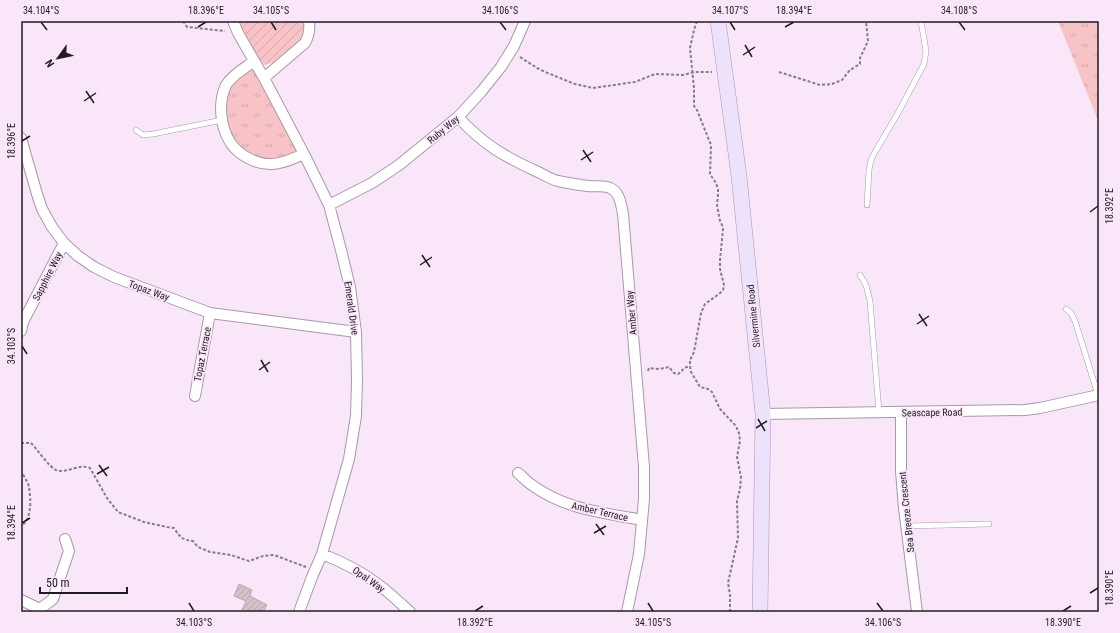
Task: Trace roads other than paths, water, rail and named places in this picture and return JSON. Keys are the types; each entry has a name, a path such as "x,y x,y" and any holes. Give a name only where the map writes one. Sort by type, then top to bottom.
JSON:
{"street":[{"name":"Emerald Drive","path":"233,21 238,33 264,78 304,154 329,205 350,286 356,332 358,382 356,416 349,459 322,554 299,612"},
{"path":"264,78 305,43 310,30 309,21"},
{"name":"Ruby Way","path":"329,205 372,183 399,165 458,117 501,67 511,51 525,21"},
{"name":"Silvermine Road","path":"718,21 738,176 763,414 760,612"},
{"path":"254,61 230,80 226,85 223,95 221,108 222,120 230,143 251,159 263,164 277,164 304,154"},
{"name":"Amber Way","path":"458,117 495,150 514,161 558,181 590,186 602,186 610,188 617,193 623,214 644,467 639,554 626,612"},
{"name":"Topaz Way","path":"21,138 36,194 52,227 64,243 78,256 114,278 210,313 356,332"},
{"name":"Sapphire Way","path":"21,331 24,322 64,243"},
{"name":"Topaz Terrace","path":"195,396 210,313"},
{"name":"Seascape Road","path":"763,414 1025,410 1051,406 1098,395"},
{"name":"Sea Breeze Crescent","path":"901,412 901,470 917,612"},
{"name":"Amber Terrace","path":"518,473 544,493 564,503 584,509 642,520"},
{"path":"21,600 41,610 53,599 69,551 65,539"},
{"name":"Opal Way","path":"322,554 341,561 358,570 381,586 410,612"}],"lane":[{"path":"866,205 871,160 924,64 926,52 921,21"},
{"path":"136,130 143,135 153,134 222,120"},
{"path":"860,275 866,285 870,301 878,412"},
{"path":"1066,309 1071,313 1075,321 1098,395"},
{"path":"907,526 989,524"}]}
